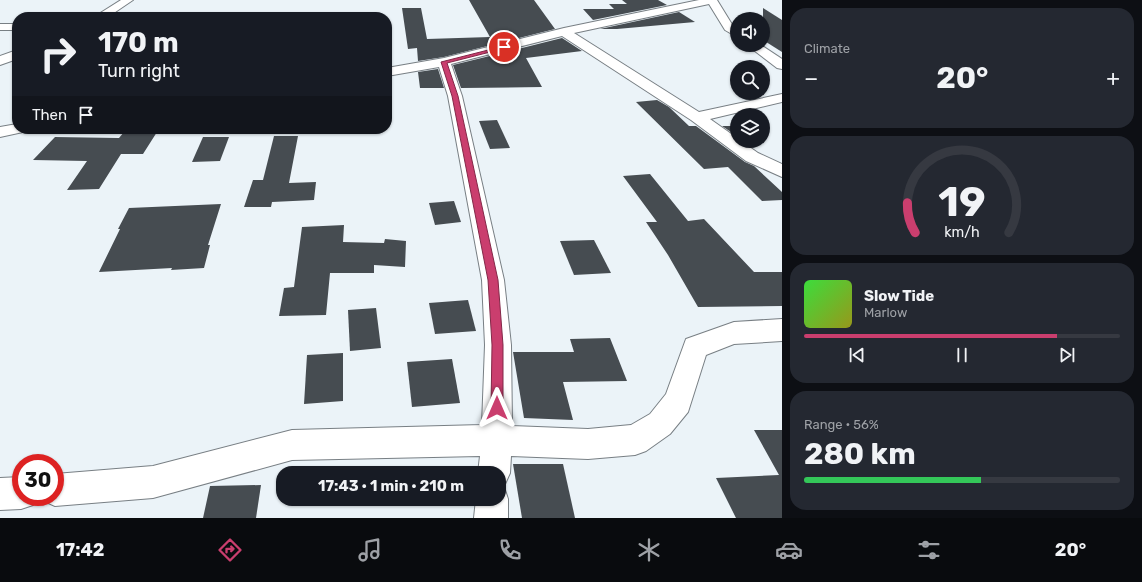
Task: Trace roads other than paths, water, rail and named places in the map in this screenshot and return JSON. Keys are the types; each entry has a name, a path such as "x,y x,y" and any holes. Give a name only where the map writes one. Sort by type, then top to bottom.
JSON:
{"street":[{"path":"108,12 128,0"},
{"path":"392,71 444,62 564,32 712,0 730,29"},
{"path":"0,27 12,27"},
{"path":"564,32 697,117 752,157 782,171"},
{"path":"763,52 782,65"},
{"path":"0,61 12,56"},
{"path":"444,62 455,96 493,280 498,345 497,440 495,466"},
{"path":"697,117 782,98"},
{"path":"0,132 12,130"},
{"path":"64,489 153,482 292,445 497,440 588,444 635,440 660,424 678,402 695,347 734,333 782,330"},
{"path":"0,494 12,493"},
{"path":"491,518 492,506"}]}
